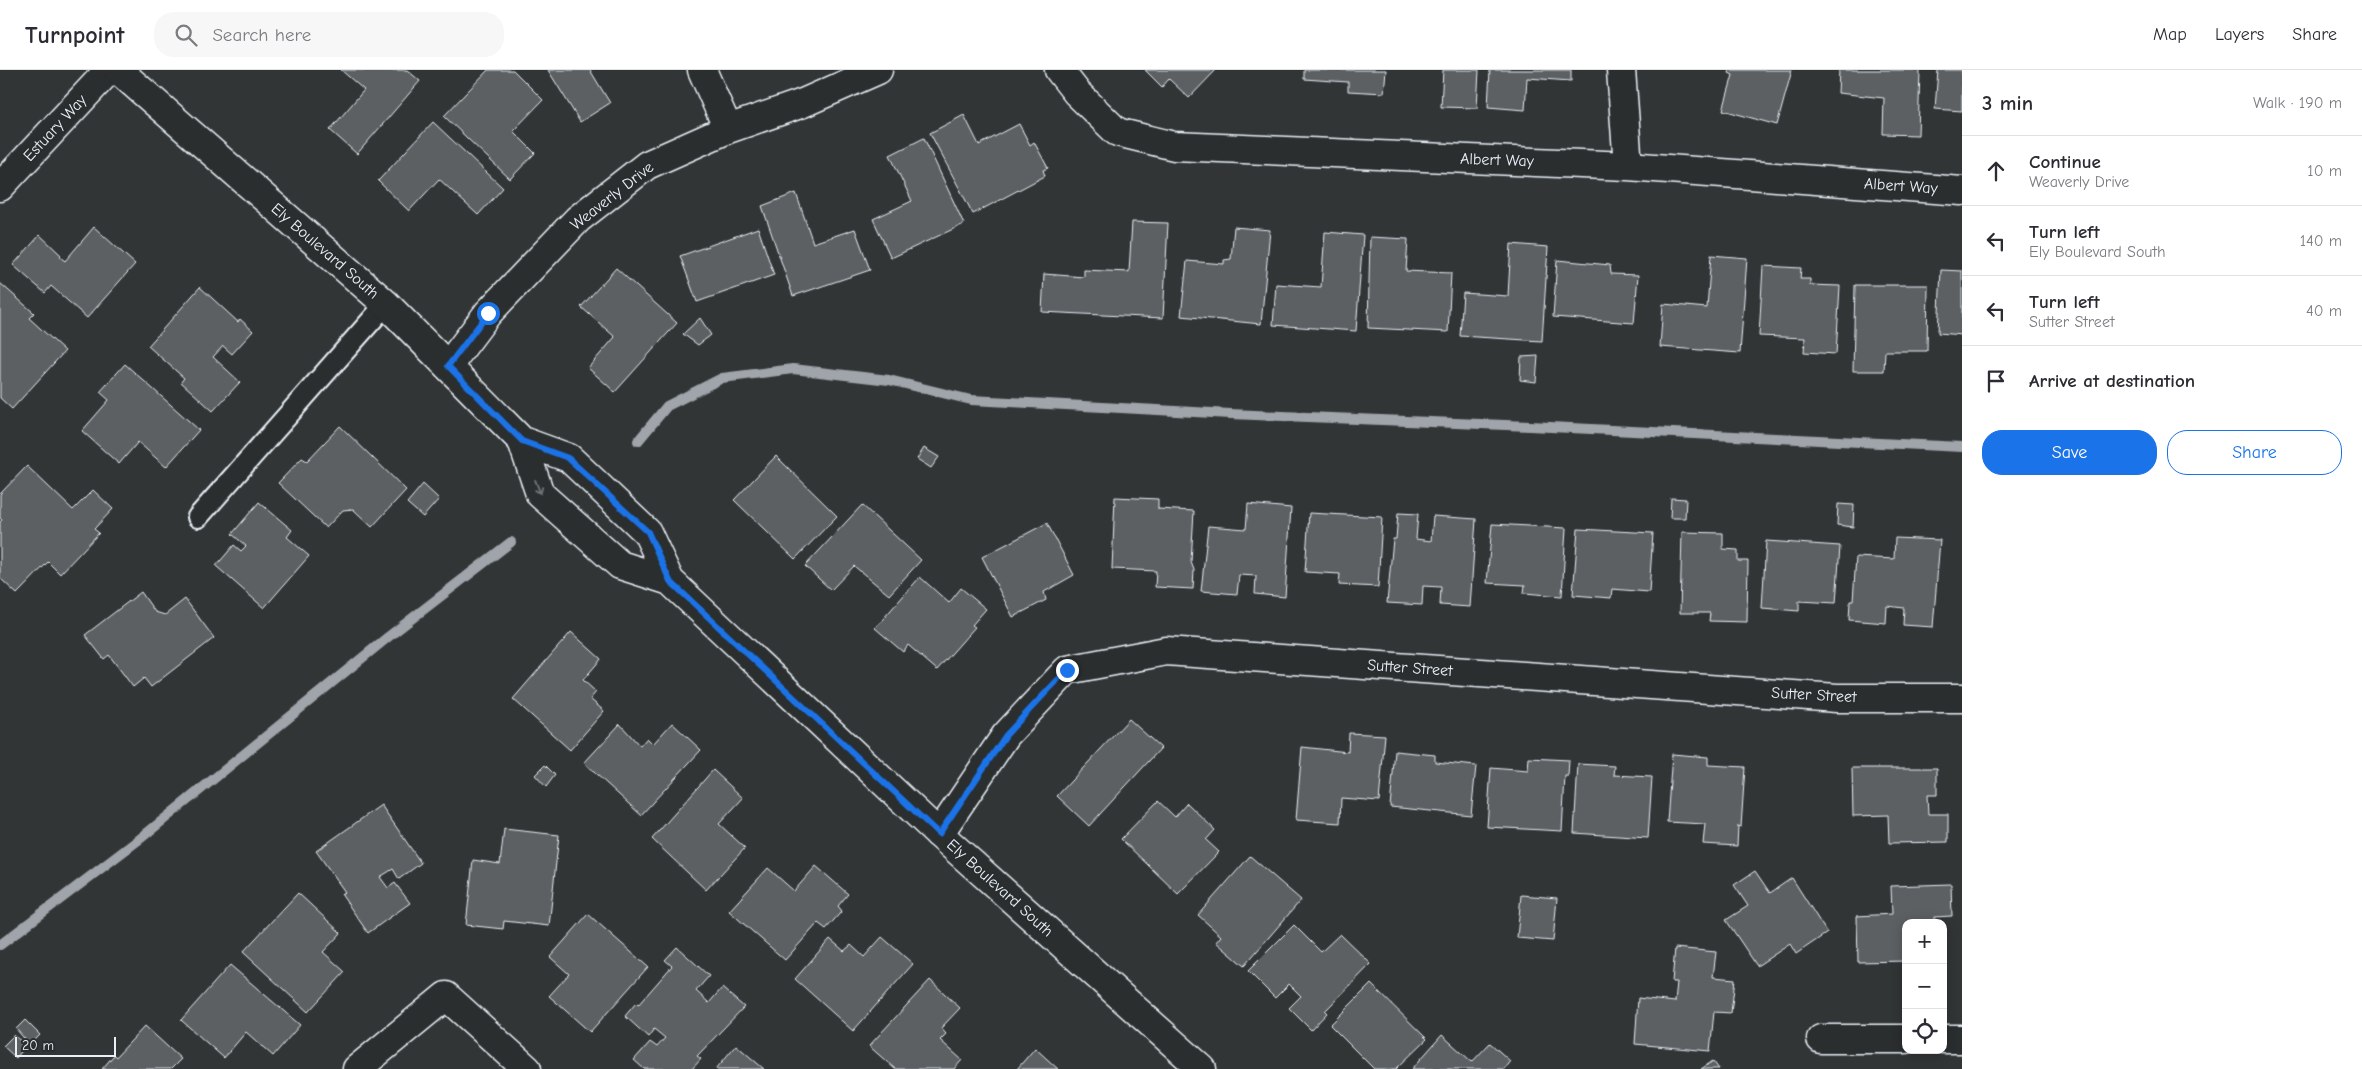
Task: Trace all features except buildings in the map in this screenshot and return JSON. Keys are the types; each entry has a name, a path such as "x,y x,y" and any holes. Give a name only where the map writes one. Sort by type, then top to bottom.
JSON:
{"street":[{"name":"Estuary Way","path":"0,187 109,70"},
{"name":"Ely Boulevard South","path":"118,70 386,304 522,441 568,458 648,532 670,581 939,834 1202,1069"},
{"path":"702,70 728,129"},
{"name":"Weaverly Drive","path":"448,366 488,313 578,219 647,165 728,129 803,103 878,70"},
{"name":"Albert Way","path":"1060,70 1077,93 1118,132 1174,146 1628,166 1962,191"},
{"path":"1621,70 1628,166"},
{"name":"Ely Boulevard South","path":"522,441 540,494 620,565 670,581"},
{"name":"Sutter Street","path":"939,834 1006,735 1067,670 1166,651 1837,698 1962,698"},
{"path":"357,1069 446,996 527,1069"},
{"path":"1821,1040 1902,1039"},
{"path":"1947,1039 1962,1039"}],"lane":[{"path":"198,517 386,304"}],"waterway":[{"path":"638,441 667,406 722,378 793,369 889,380 971,400 1231,414 1962,447"},
{"path":"0,945 141,838 388,637 511,542"}],"route":[{"path":"488,313 448,366 522,441 568,458 648,532 670,581 939,834 981,769 1006,735 1067,670"}]}
